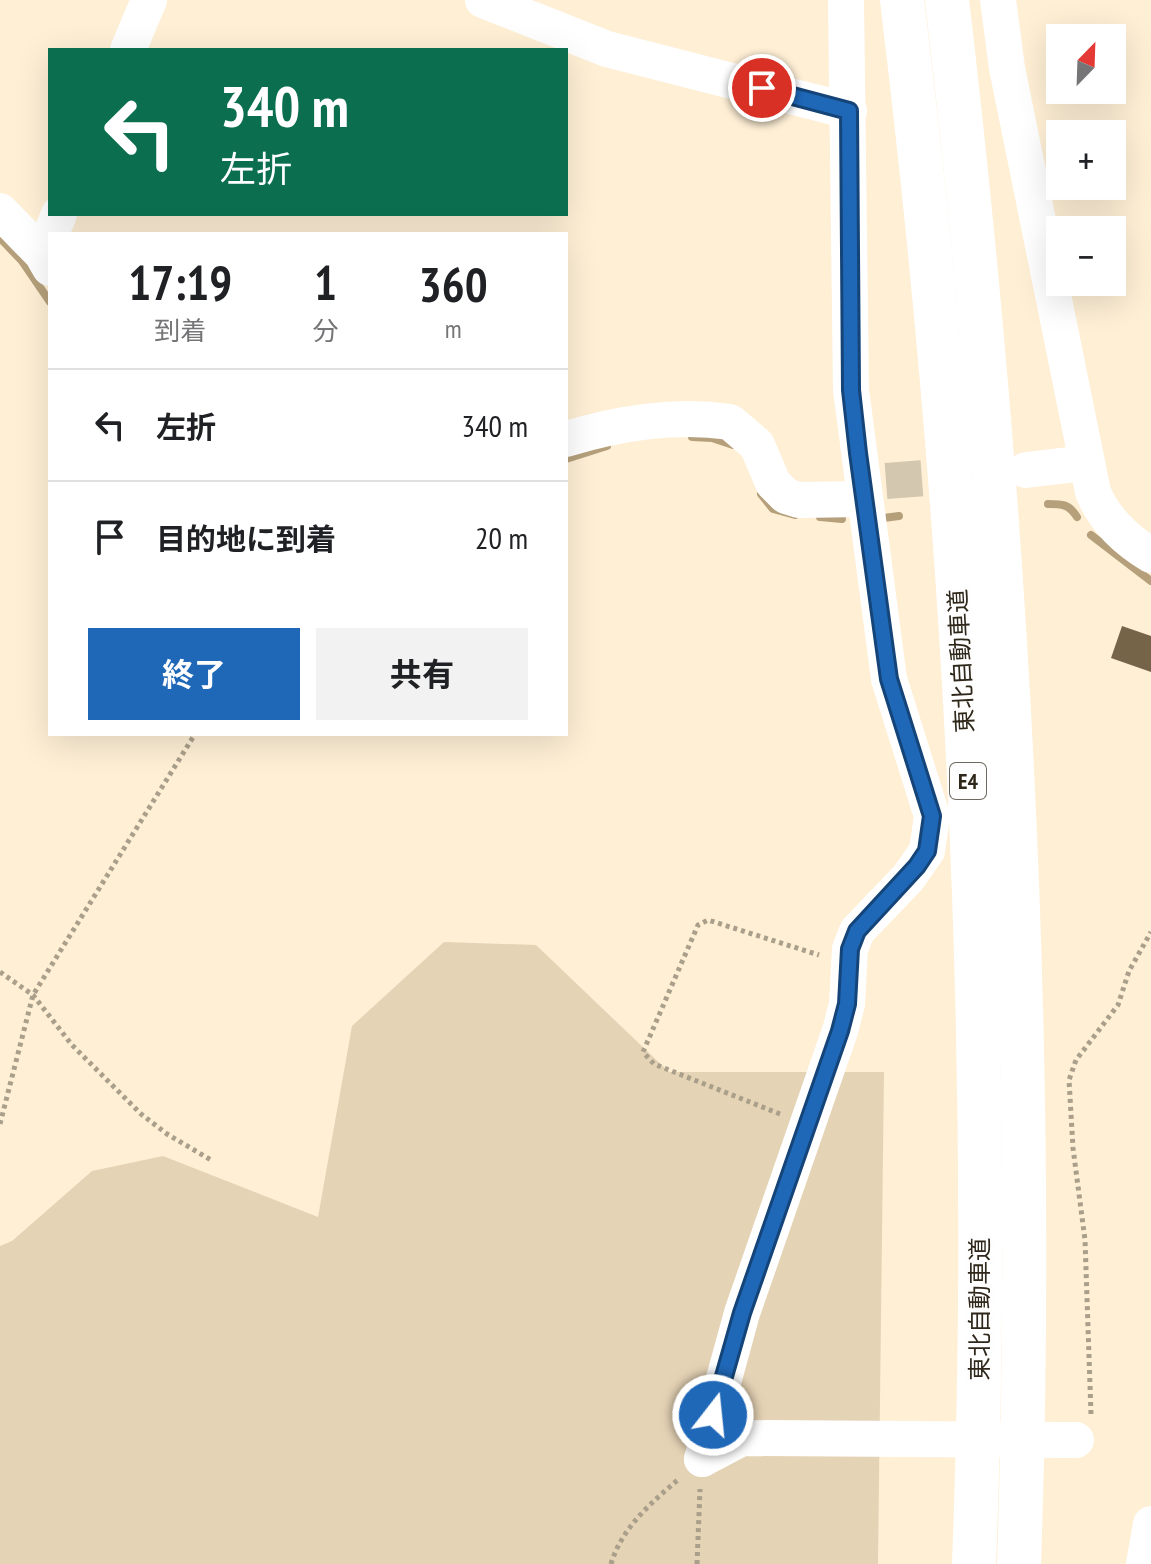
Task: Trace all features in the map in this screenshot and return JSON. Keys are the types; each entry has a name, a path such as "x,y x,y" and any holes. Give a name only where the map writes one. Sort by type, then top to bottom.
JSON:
{"highway":[{"name":"東北自動車道","path":"902,0 952,517 966,754 979,1131 979,1419 974,1564"},
{"name":"東北自動車道","path":"947,0 997,514 1013,798 1025,1136 1024,1423 1019,1564"}],"street":[{"path":"129,48 149,0"},
{"path":"483,0 607,49 849,111"},
{"path":"702,1459 742,1313 847,1004 849,955 857,931 908,878 927,851 932,816 889,679 871,486 851,390 846,0"},
{"path":"998,0 1007,68 1038,211 1085,463 1093,492 1106,517 1151,555"},
{"path":"0,211 48,248"},
{"path":"568,438 611,425 637,421 730,422 757,445 769,475 786,496 799,500 871,486"},
{"path":"1026,470 1085,463"},
{"path":"702,1459 742,1438 1076,1440"},
{"path":"1144,1564 1151,1524"}],"path":[{"path":"0,1124 33,995 194,736"},
{"path":"807,1124 654,1064 643,1052 698,925 708,920 819,955 849,955"},
{"path":"1076,1440 1091,1429 1085,1240 1073,1148 1069,1080 1076,1060 1118,1005 1129,971 1151,932"},
{"path":"0,972 33,995 72,1045 141,1114 167,1134 211,1160"},
{"path":"611,1564 625,1532 648,1505 702,1459"},
{"path":"697,1564 702,1459"}],"shaded area":[{"path":"444,942 536,945 669,1072 884,1072 878,1564 0,1564 0,1246 12,1241 92,1171 163,1156 318,1217 352,1026"}],"building":[{"path":"1122,626 1151,636 1151,672 1111,658"}],"waterway":[{"path":"0,238 22,261 48,299"},
{"path":"692,437 712,438 733,445"},
{"path":"568,458 607,446"},
{"path":"761,494 773,509 795,515"},
{"path":"1048,504 1065,506 1077,517"},
{"path":"876,519 899,516"},
{"path":"820,517 842,519"},
{"path":"1091,535 1151,581"}],"tunnel":[{"path":"886,481 977,474"}],"route":[{"path":"713,1415 742,1313 840,1031 847,1004 850,949 857,931 908,878 927,851 932,816 889,679 858,453 851,390 849,111 762,88"}]}
